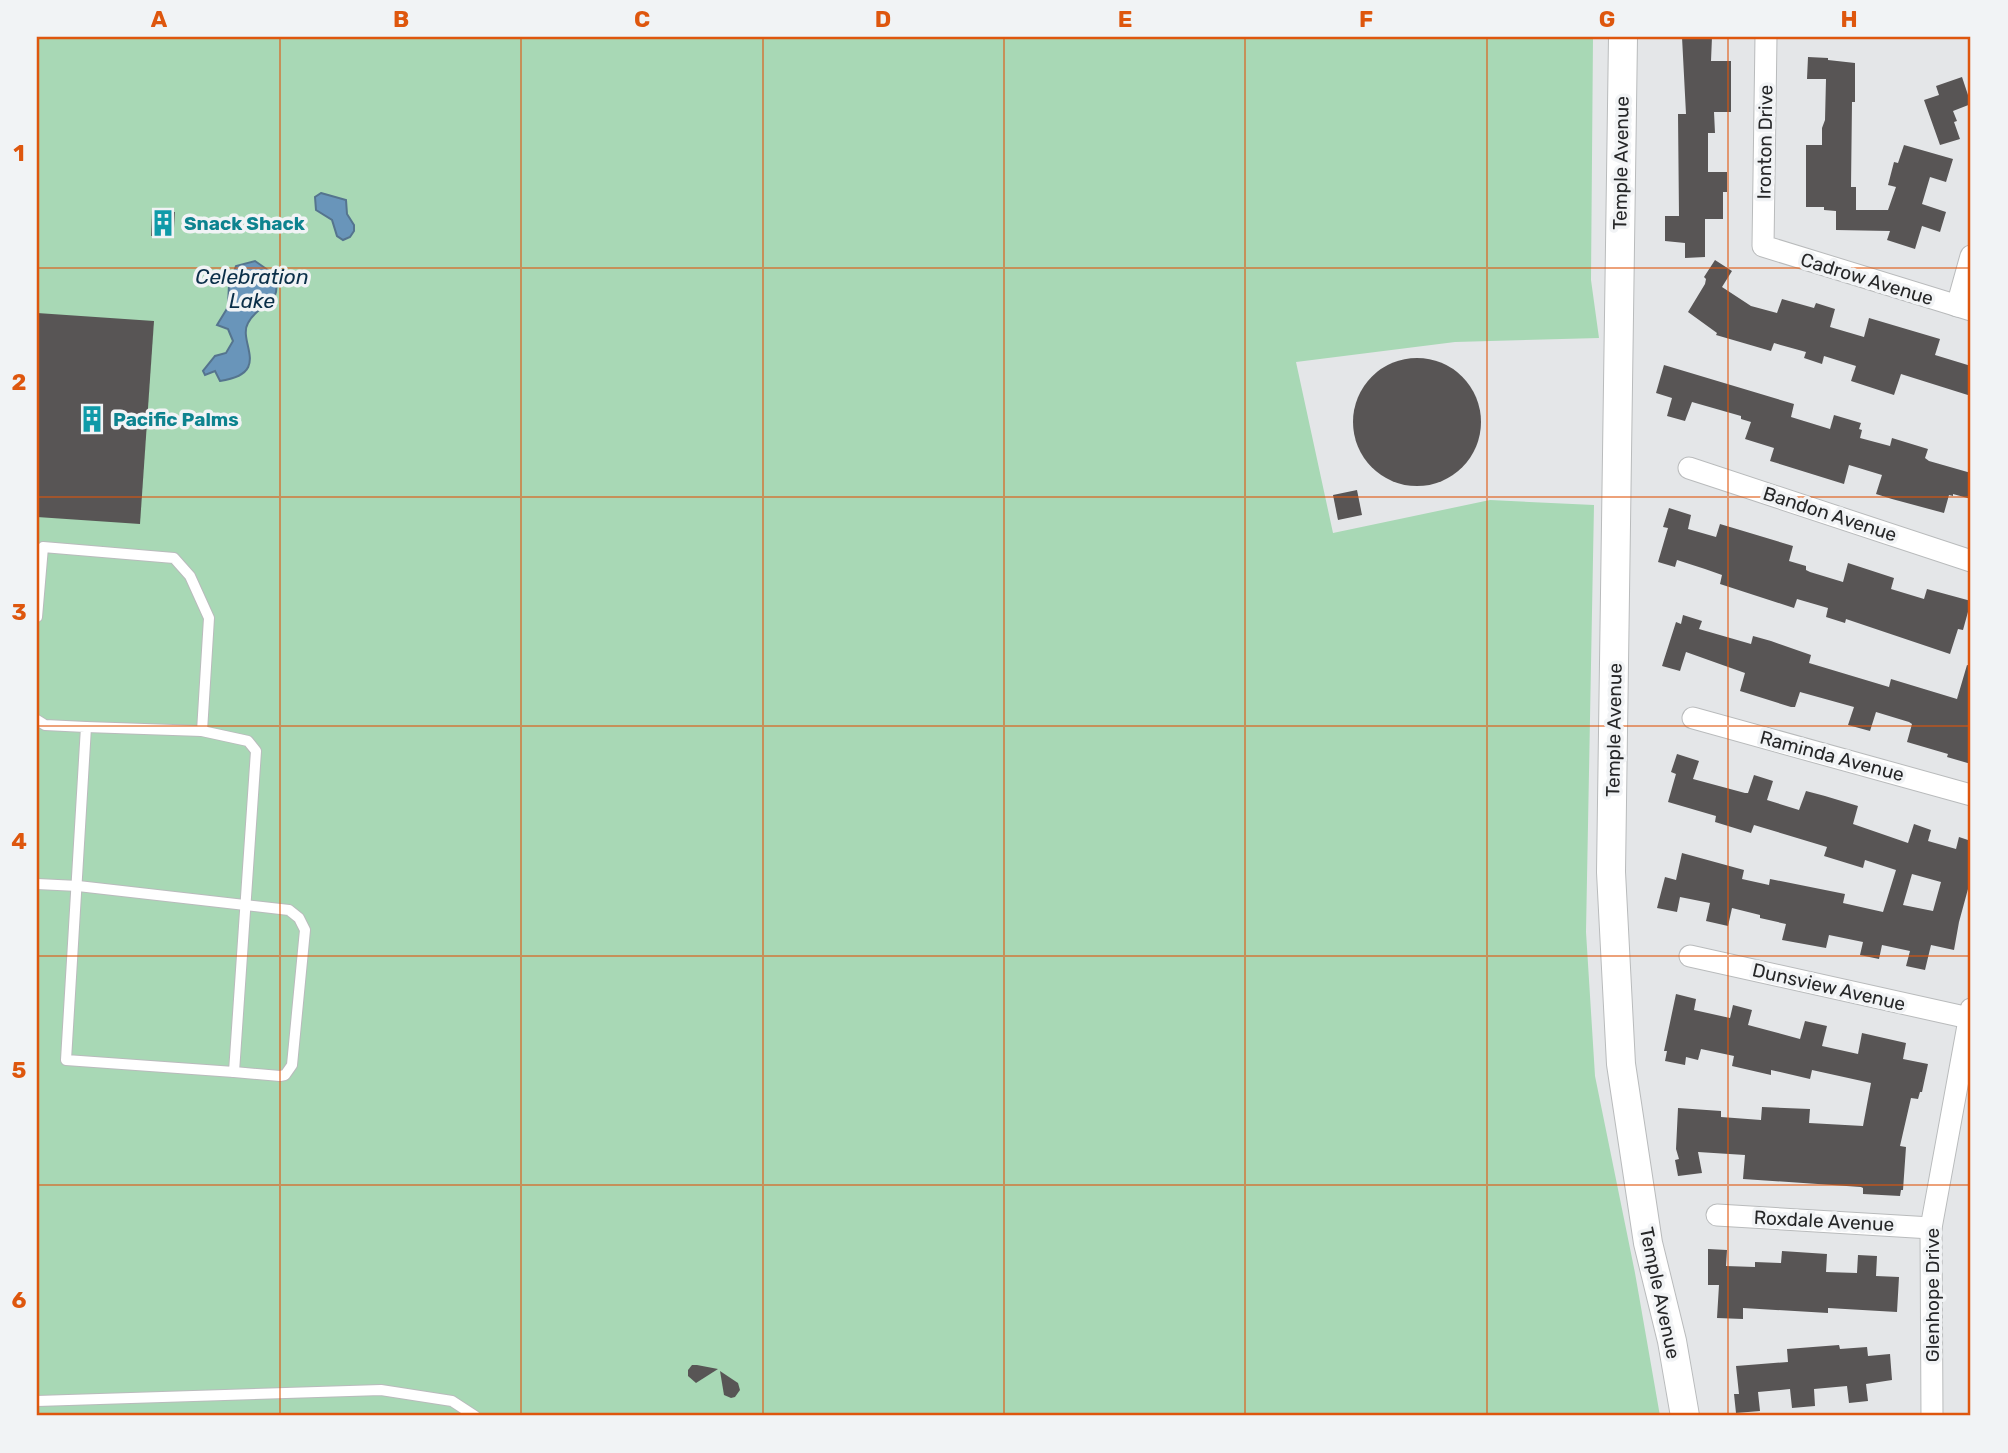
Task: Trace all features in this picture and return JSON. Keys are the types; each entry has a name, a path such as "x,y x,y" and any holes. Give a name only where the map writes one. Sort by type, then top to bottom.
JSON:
{"main road":[{"name":"Temple Avenue","path":"1623,37 1611,872 1621,1064 1648,1243 1672,1341 1685,1416"}],"street":[{"name":"Ironton Drive","path":"1763,246 1766,37"},
{"name":"Cadrow Avenue","path":"1763,246 1964,308"},
{"path":"1964,308 1971,256"},
{"name":"Bandon Avenue","path":"1689,468 1971,561"},
{"name":"Raminda Avenue","path":"1693,718 1971,795"},
{"name":"Dunsview Avenue","path":"1690,956 1970,1013"},
{"name":"Glenhope Drive","path":"1931,1416 1931,1228 1970,1013"},
{"name":"Roxdale Avenue","path":"1717,1215 1931,1228"}],"lane":[{"path":"37,617 43,547 174,558 190,576 209,618 202,731"},
{"path":"37,720 46,725 202,731 248,741 256,751 234,1072"},
{"path":"37,884 78,886 289,910 299,918 305,930 292,1065 285,1075 66,1060 78,886 86,727"},
{"path":"37,1401 381,1390 452,1401 475,1416"}],"green space":[{"path":"37,37 1593,37 1591,280 1599,338 1455,342 1296,362 1333,533 1490,500 1594,505 1586,932 1595,1076 1635,1273 1660,1416 37,1416"}],"water":[{"path":"321,193 346,200 347,214 354,225 350,237 343,240 337,236 332,220 316,210 315,197"},
{"name":"Celebration Lake","path":"255,261 275,275 276,293 248,323 246,339 250,356 245,371 236,377 220,381 215,371 205,375 203,371 215,356 226,353 233,341 228,329 217,325 228,307 229,284 236,266"}],"building":[{"path":"1682,37 1712,37 1711,61 1731,61 1731,112 1714,112 1715,133 1708,133 1708,172 1727,172 1727,192 1723,192 1723,219 1705,219 1705,257 1685,258 1685,243 1665,241 1665,216 1679,216 1678,114 1686,114"},
{"path":"1808,57 1855,63 1851,187 1856,187 1856,210 1888,210 1896,187 1888,185 1894,162 1898,163 1904,145 1953,159 1946,182 1930,177 1922,204 1946,212 1940,232 1922,226 1915,249 1887,240 1890,231 1836,230 1836,211 1824,210 1824,207 1806,207 1806,145 1822,145 1826,79 1807,79"},
{"path":"1962,77 1971,104 1953,111 1960,139 1940,145 1924,100 1939,95 1936,86"},
{"name":"Snack Shack","path":"152,211 175,212 174,228 164,236 151,236"},
{"path":"1715,260 1732,271 1722,287 1751,306 1777,313 1782,299 1814,308 1816,303 1835,309 1830,327 1864,337 1869,318 1940,339 1935,355 1971,366 1971,396 1901,374 1894,395 1851,381 1856,366 1824,356 1822,364 1804,358 1806,352 1774,343 1771,351 1716,335 1717,333 1688,312 1705,284 1704,277"},
{"name":"Pacific Palms","path":"37,313 154,321 140,524 37,517"},
{"path":"1417,358 1442,363 1463,376 1476,397 1481,422 1476,447 1463,468 1442,481 1417,486 1392,481 1371,468 1358,447 1353,422 1358,397 1371,376 1392,363"},
{"path":"1664,365 1794,404 1791,417 1830,429 1834,415 1861,423 1860,438 1890,446 1892,438 1928,449 1925,458 1929,461 1971,473 1971,499 1949,495 1944,513 1876,494 1882,475 1849,465 1844,484 1770,461 1774,448 1745,439 1751,422 1741,419 1741,416 1692,402 1685,421 1667,416 1672,398 1656,393"},
{"path":"1357,490 1362,515 1338,520 1333,495"},
{"path":"1669,508 1691,515 1688,529 1716,537 1720,524 1793,546 1789,561 1806,566 1806,570 1810,572 1843,582 1848,563 1894,578 1891,589 1924,599 1927,589 1971,601 1963,630 1958,629 1950,654 1846,619 1845,623 1826,617 1828,608 1797,599 1794,608 1720,584 1722,575 1677,560 1675,567 1658,562 1668,528 1663,527"},
{"path":"1683,615 1702,621 1699,629 1751,644 1753,636 1771,641 1811,655 1809,663 1889,687 1891,679 1957,699 1967,665 1971,666 1971,764 1907,742 1912,724 1909,722 1876,712 1870,731 1848,725 1854,707 1800,692 1795,707 1791,707 1740,691 1745,673 1686,652 1680,671 1662,666 1676,622 1681,624"},
{"path":"1677,754 1699,761 1693,779 1748,793 1754,775 1773,781 1767,800 1799,810 1806,791 1825,796 1858,806 1853,824 1908,843 1914,824 1931,830 1928,841 1956,849 1959,837 1971,841 1971,878 1954,950 1931,945 1925,970 1906,966 1910,951 1882,945 1879,959 1860,955 1863,942 1829,935 1826,948 1782,940 1786,924 1732,908 1728,926 1706,921 1710,903 1680,897 1677,912 1657,908 1665,877 1676,880 1682,853 1744,870 1742,879 1769,885 1770,879 1845,894 1843,903 1883,912 1896,870 1865,860 1863,868 1824,856 1827,847 1754,825 1751,833 1715,822 1716,816 1668,802 1676,774 1671,772","holes":["1912,874 1941,882 1933,911 1903,905"]},
{"path":"1676,994 1696,999 1694,1010 1730,1018 1733,1005 1752,1010 1748,1025 1800,1039 1805,1021 1827,1026 1822,1046 1858,1054 1862,1033 1906,1043 1903,1059 1928,1064 1922,1092 1918,1099 1911,1098 1900,1146 1906,1147 1903,1190 1900,1196 1863,1194 1861,1187 1743,1179 1745,1155 1698,1152 1702,1173 1678,1176 1675,1160 1679,1159 1676,1149 1678,1108 1721,1111 1721,1117 1761,1120 1762,1107 1810,1109 1809,1123 1863,1126 1871,1083 1812,1070 1810,1079 1771,1070 1771,1075 1732,1066 1734,1056 1701,1049 1698,1060 1686,1057 1685,1065 1665,1061 1667,1051 1664,1051"},
{"path":"1708,1249 1727,1250 1726,1266 1755,1267 1755,1262 1781,1263 1782,1251 1827,1254 1826,1272 1857,1273 1858,1255 1877,1256 1876,1276 1899,1277 1897,1312 1828,1308 1828,1313 1743,1308 1743,1319 1717,1318 1719,1285 1708,1285"},
{"path":"1839,1345 1840,1349 1867,1347 1868,1356 1890,1354 1892,1380 1866,1384 1868,1401 1849,1403 1847,1386 1814,1389 1815,1406 1792,1408 1790,1389 1758,1392 1760,1411 1736,1413 1734,1394 1739,1394 1736,1366 1788,1362 1787,1349"},
{"path":"692,1365 718,1369 696,1383 688,1376"},
{"path":"720,1371 738,1383 740,1390 735,1397 724,1395"}],"place":[{"name":"Snack Shack","path":"163,223"},
{"name":"Pacific Palms","path":"92,419"}]}
